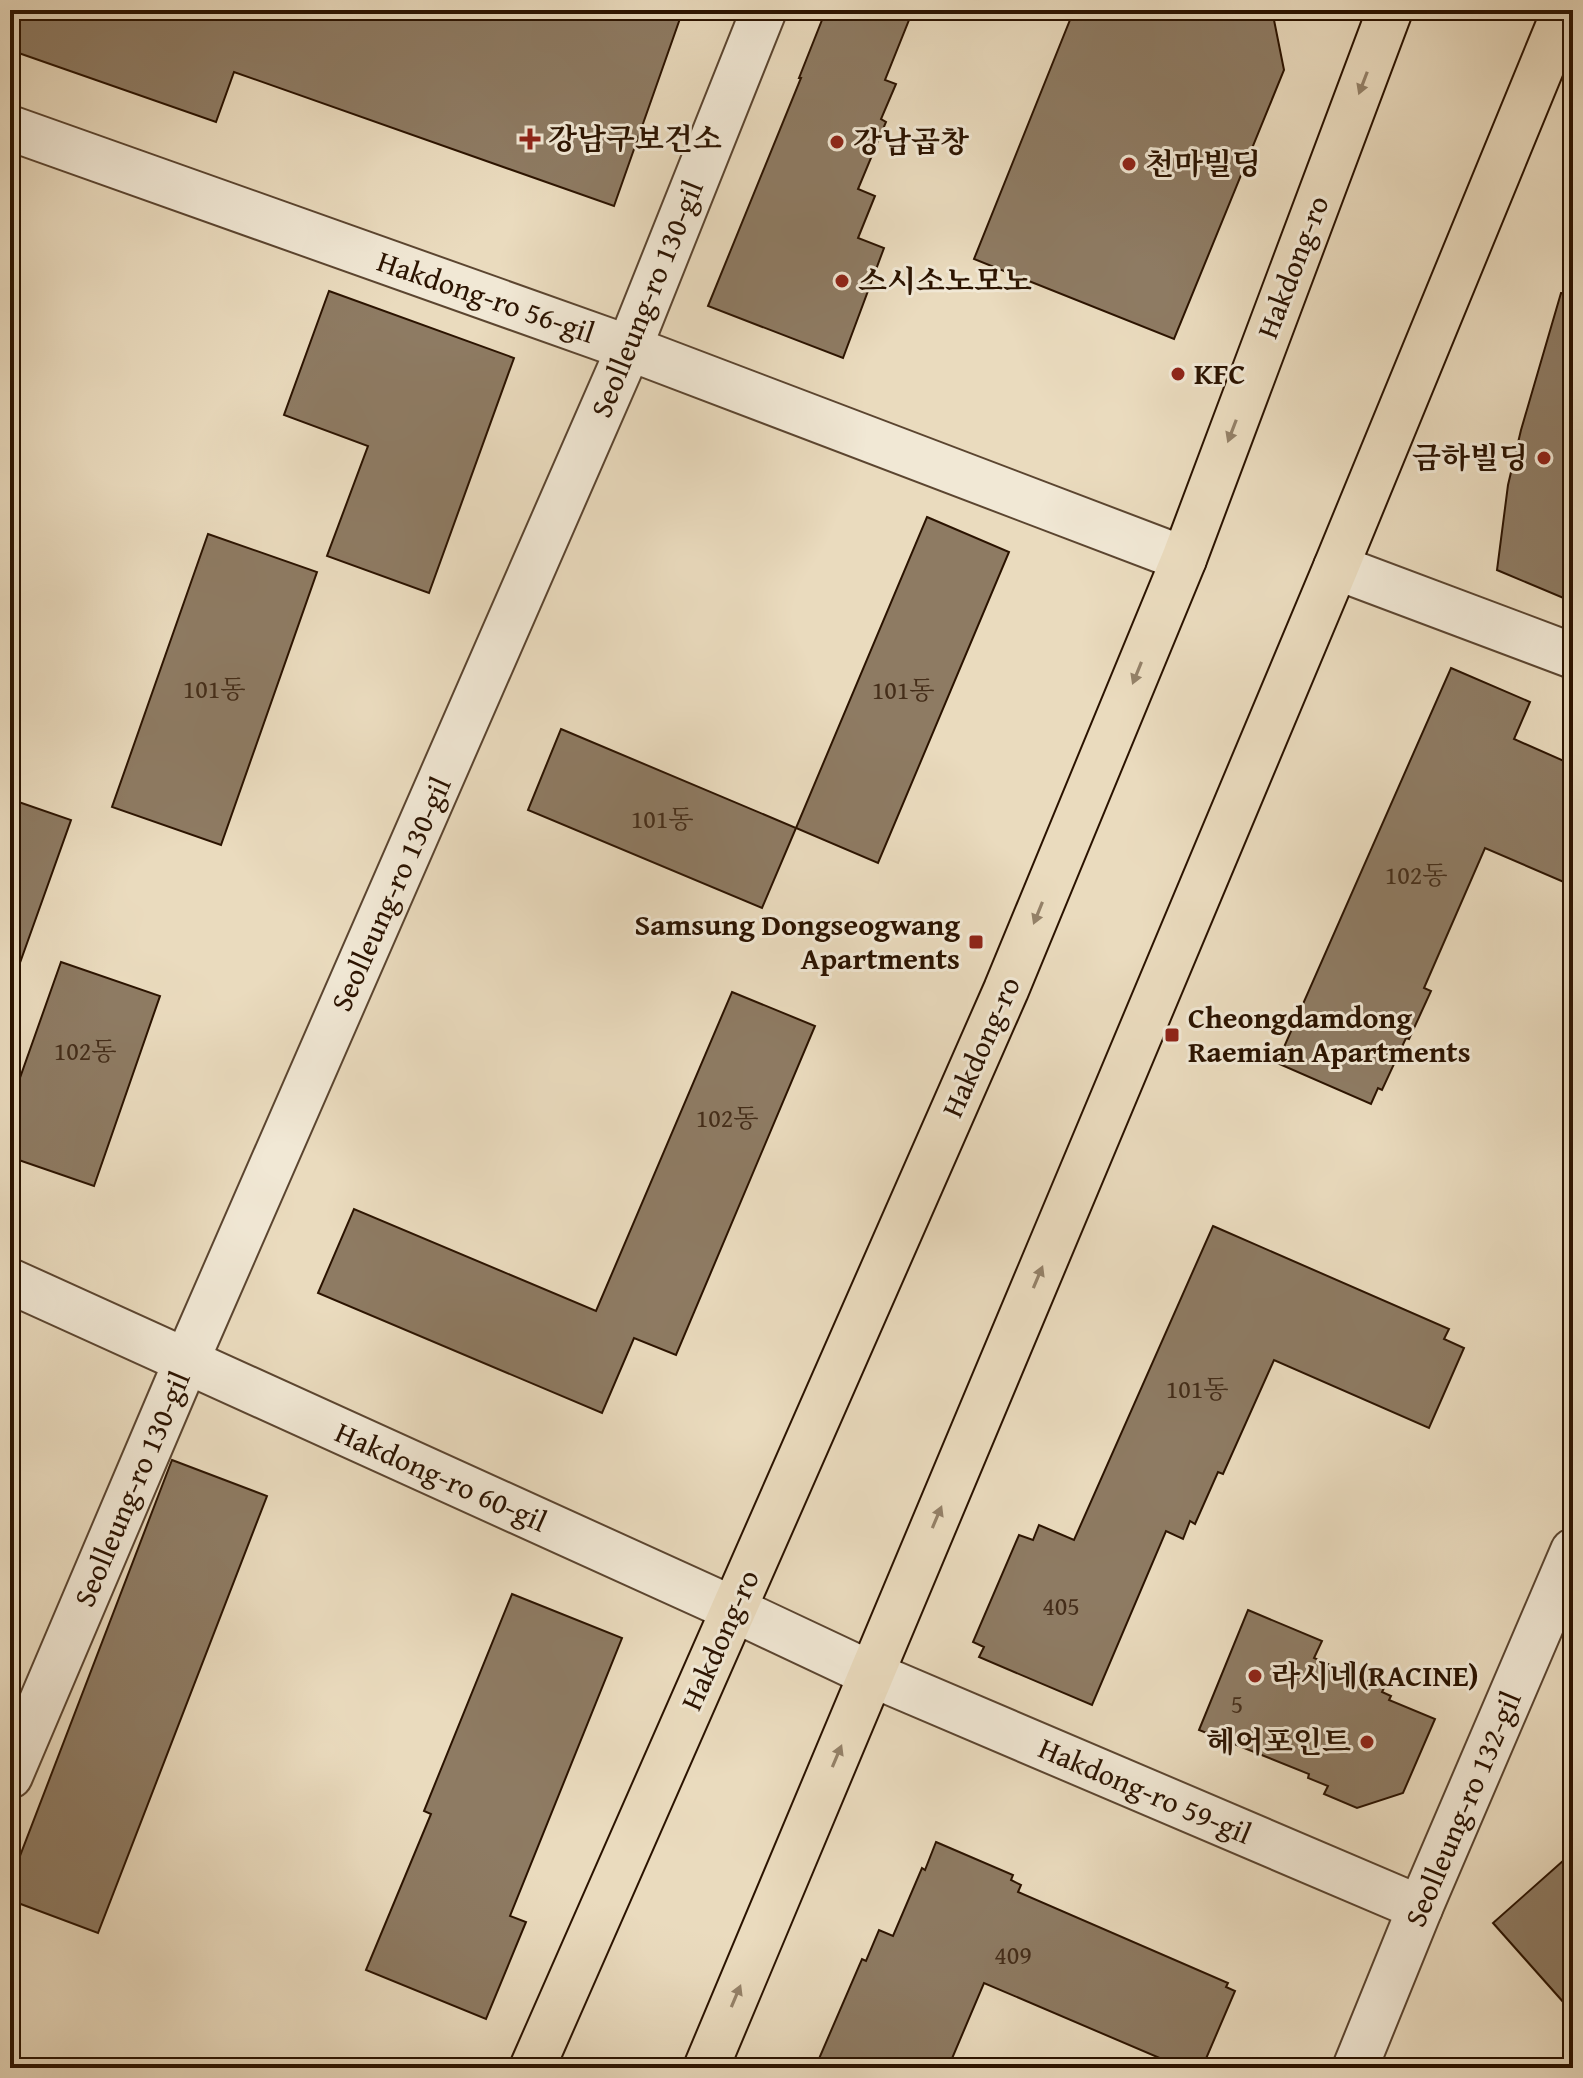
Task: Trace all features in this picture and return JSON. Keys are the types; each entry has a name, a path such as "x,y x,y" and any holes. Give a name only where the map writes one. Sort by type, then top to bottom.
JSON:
{"main road":[{"name":"Hakdong-ro","path":"532,2068 1006,990 1184,559 1390,10"},
{"path":"706,2068 1336,567 1565,10"}],"street":[{"name":"Seolleung-ro 130-gil","path":"10,1776 186,1362 629,348 764,10"},
{"name":"Hakdong-ro 56-gil","path":"10,128 629,348 1184,559"},
{"path":"1336,567 1573,656"},
{"name":"Hakdong-ro 60-gil","path":"10,1281 871,1674"},
{"name":"Seolleung-ro 132-gil","path":"1355,2068 1573,1551"},
{"name":"Hakdong-ro 59-gil","path":"871,1674 1420,1908"}],"building":[{"name":"강남구보건소","path":"10,10 683,10 614,206 234,72 216,122 10,50"},
{"path":"826,10 913,10 885,80 896,84 881,119 886,122 858,189 875,196 858,238 884,248 843,358 708,306"},
{"name":"천마빌딩","path":"1074,10 1272,10 1284,70 1174,339 974,259"},
{"path":"329,291 514,358 429,593 327,556 368,446 284,415"},
{"name":"금하빌딩","path":"1561,293 1573,294 1573,602 1497,570 1508,485"},
{"path":"927,517 1009,552 878,863 796,828"},
{"path":"208,534 317,572 221,845 112,807"},
{"path":"1451,668 1530,702 1514,739 1573,765 1573,886 1485,848 1424,988 1431,991 1382,1090 1378,1088 1371,1104 1277,1063"},
{"path":"561,729 796,828 762,908 528,810"},
{"path":"10,799 71,820 16,974 10,973"},
{"path":"61,962 160,996 94,1186 10,1157 10,1106"},
{"path":"732,992 815,1026 676,1355 634,1338 602,1413 318,1293 354,1209 596,1311"},
{"path":"1213,1226 1449,1329 1444,1339 1464,1348 1429,1428 1274,1360 1223,1474 1218,1472 1195,1524 1190,1521 1183,1539 1166,1531 1092,1705 979,1657 984,1647 973,1642 1019,1535 1033,1540 1039,1525 1074,1540"},
{"path":"172,1460 267,1496 98,1933 10,1900 10,1882"},
{"path":"512,1594 622,1638 510,1916 526,1922 486,2019 366,1970 431,1814 424,1811"},
{"path":"1248,1610 1322,1641 1314,1658 1384,1688 1382,1692 1391,1696 1389,1700 1435,1719 1403,1793 1357,1808 1324,1794 1328,1786 1308,1778 1309,1774 1199,1730"},
{"path":"936,1842 1013,1875 1011,1880 1021,1885 1018,1892 1228,1983 1226,1987 1235,1991 1202,2068 1183,2068 984,1983 948,2068 815,2068 862,1959 866,1961 879,1930 893,1936"},
{"path":"1573,1852 1573,2013 1493,1923"}],"place":[{"name":"강남구보건소","path":"530,139"},
{"name":"강남곱창","path":"837,142"},
{"name":"천마빌딩","path":"1129,164"},
{"name":"스시소노모노","path":"842,281"},
{"name":"KFC","path":"1178,374"},
{"name":"금하빌딩","path":"1544,458"},
{"name":"Samsung Dongseogwang Apartments","path":"976,942"},
{"name":"Cheongdamdong Raemian Apartments","path":"1172,1035"},
{"name":"라시네(RACINE)","path":"1255,1676"},
{"name":"헤어포인트","path":"1367,1742"}]}
